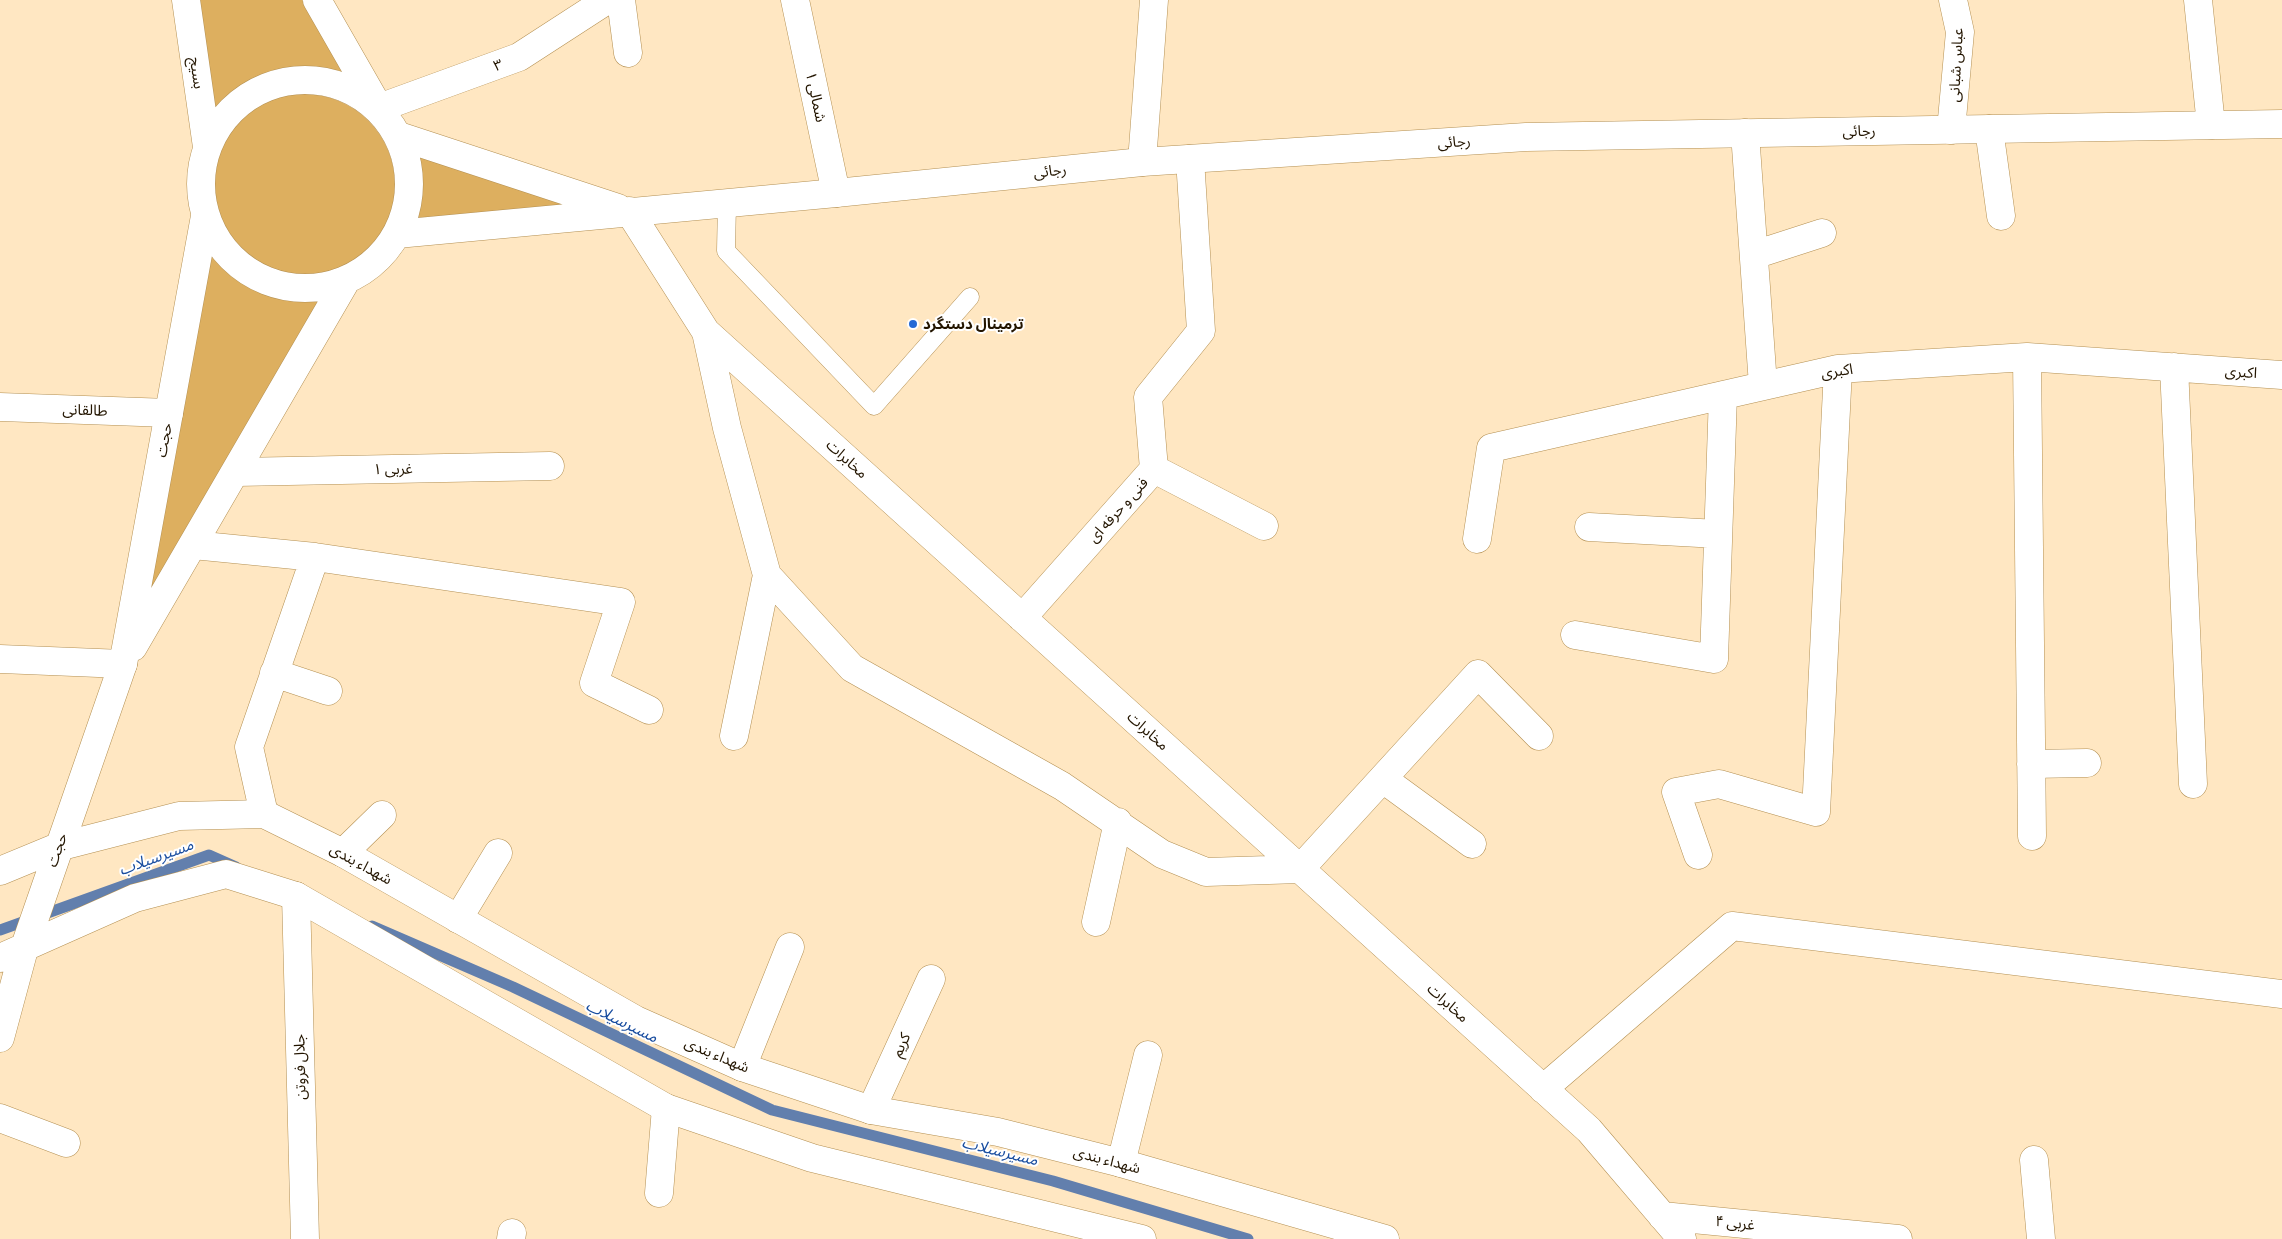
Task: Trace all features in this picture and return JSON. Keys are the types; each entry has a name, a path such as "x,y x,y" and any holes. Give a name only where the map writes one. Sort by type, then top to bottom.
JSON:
{"street":[{"name":"بسیج","path":"186,0 207,147"},
{"path":"317,0 379,108 399,136 409,169 409,202 398,234 376,261 347,279 314,288 279,285 246,271 221,247 205,216 200,181 207,147 225,117 251,94 283,81 318,79 351,89 379,108"},
{"name":"۳","path":"379,108 519,58 607,0"},
{"path":"621,0 628,53"},
{"name":"۱ شمالی","path":"795,0 836,193"},
{"path":"1142,162 1154,0"},
{"name":"عباس شبانی","path":"1951,130 1960,32 1953,0"},
{"path":"2198,0 2211,125"},
{"name":"رجائی","path":"398,234 1142,162 1526,137 2282,124"},
{"path":"1989,129 2001,216"},
{"path":"1745,133 1763,385"},
{"path":"399,136 629,211"},
{"name":"فنی و حرفه ای","path":"1022,618 1154,469 1148,397 1201,331 1190,159"},
{"name":"مخابرات","path":"629,211 706,332 1589,1130 1682,1239"},
{"name":"حجت","path":"0,1038 12,954 58,847 124,664 205,216"},
{"path":"1754,256 1822,233"},
{"name":"حجت","path":"124,664 347,279"},
{"path":"706,332 727,428 767,575 734,736"},
{"path":"2027,357 2032,836"},
{"name":"اکبری","path":"1477,539 1491,448 1838,369 2027,357 2282,374"},
{"path":"2174,367 2193,784"},
{"path":"1698,855 1676,792 1719,784 1816,812 1838,369"},
{"path":"1575,635 1714,659 1723,395"},
{"name":"طالقانی","path":"0,407 169,413"},
{"name":"۱ غربی","path":"236,472 550,466"},
{"path":"1154,469 1264,526"},
{"path":"1589,527 1718,534"},
{"path":"193,545 315,557 620,602 594,683 649,710"},
{"path":"264,814 249,747 315,557"},
{"path":"767,575 852,668 1062,786 1118,822 1162,854 1206,872 1300,869 1478,674 1539,736"},
{"path":"0,659 124,664"},
{"path":"274,673 328,691"},
{"path":"2031,764 2087,763"},
{"path":"1383,779 1472,844"},
{"name":"شهداء بندی","path":"0,871 58,847 179,816 264,814 343,853 636,1020 742,1067 870,1110 998,1132 1121,1163 1385,1239"},
{"path":"343,853 382,815"},
{"path":"1096,922 1118,822"},
{"path":"458,919 498,853"},
{"path":"12,954 135,898 226,874 296,896 666,1108 812,1158 1142,1239"},
{"name":"جلال فروتن","path":"296,896 305,1239"},
{"path":"1543,1089 1732,926 2282,994"},
{"path":"742,1067 790,947"},
{"name":"کریم","path":"870,1110 931,979"},
{"path":"1121,1163 1148,1055"},
{"path":"659,1193 666,1108"},
{"path":"0,1118 66,1143"},
{"path":"2034,1160 2041,1239"},
{"name":"۴ غربی","path":"1662,1216 1898,1239"}],"lane":[{"path":"727,202 726,251 874,406 970,297"}],"shaded area":[{"path":"197,0 302,0 350,77 313,68 277,71 242,85 212,111"},
{"path":"304,94 322,96 339,101 362,115 374,127 388,150 393,167 395,185 393,203 388,220 374,243 362,255 339,269 322,274 304,276 286,274 269,269 246,255 234,243 220,220 215,203 213,185 215,167 220,150 234,127 246,115 269,101 286,96"},
{"path":"409,145 602,208 405,227 412,206 415,187 414,167"},
{"path":"212,247 234,274 253,287 288,296 323,297 143,611"}],"waterway":[{"name":"مسیرسیلاب","path":"0,930 209,855 236,867"},
{"name":"مسیرسیلاب","path":"372,926 513,987 772,1110 1053,1181 1248,1239"}],"place":[{"name":"ترمینال دستگرد","path":"913,324"}]}
